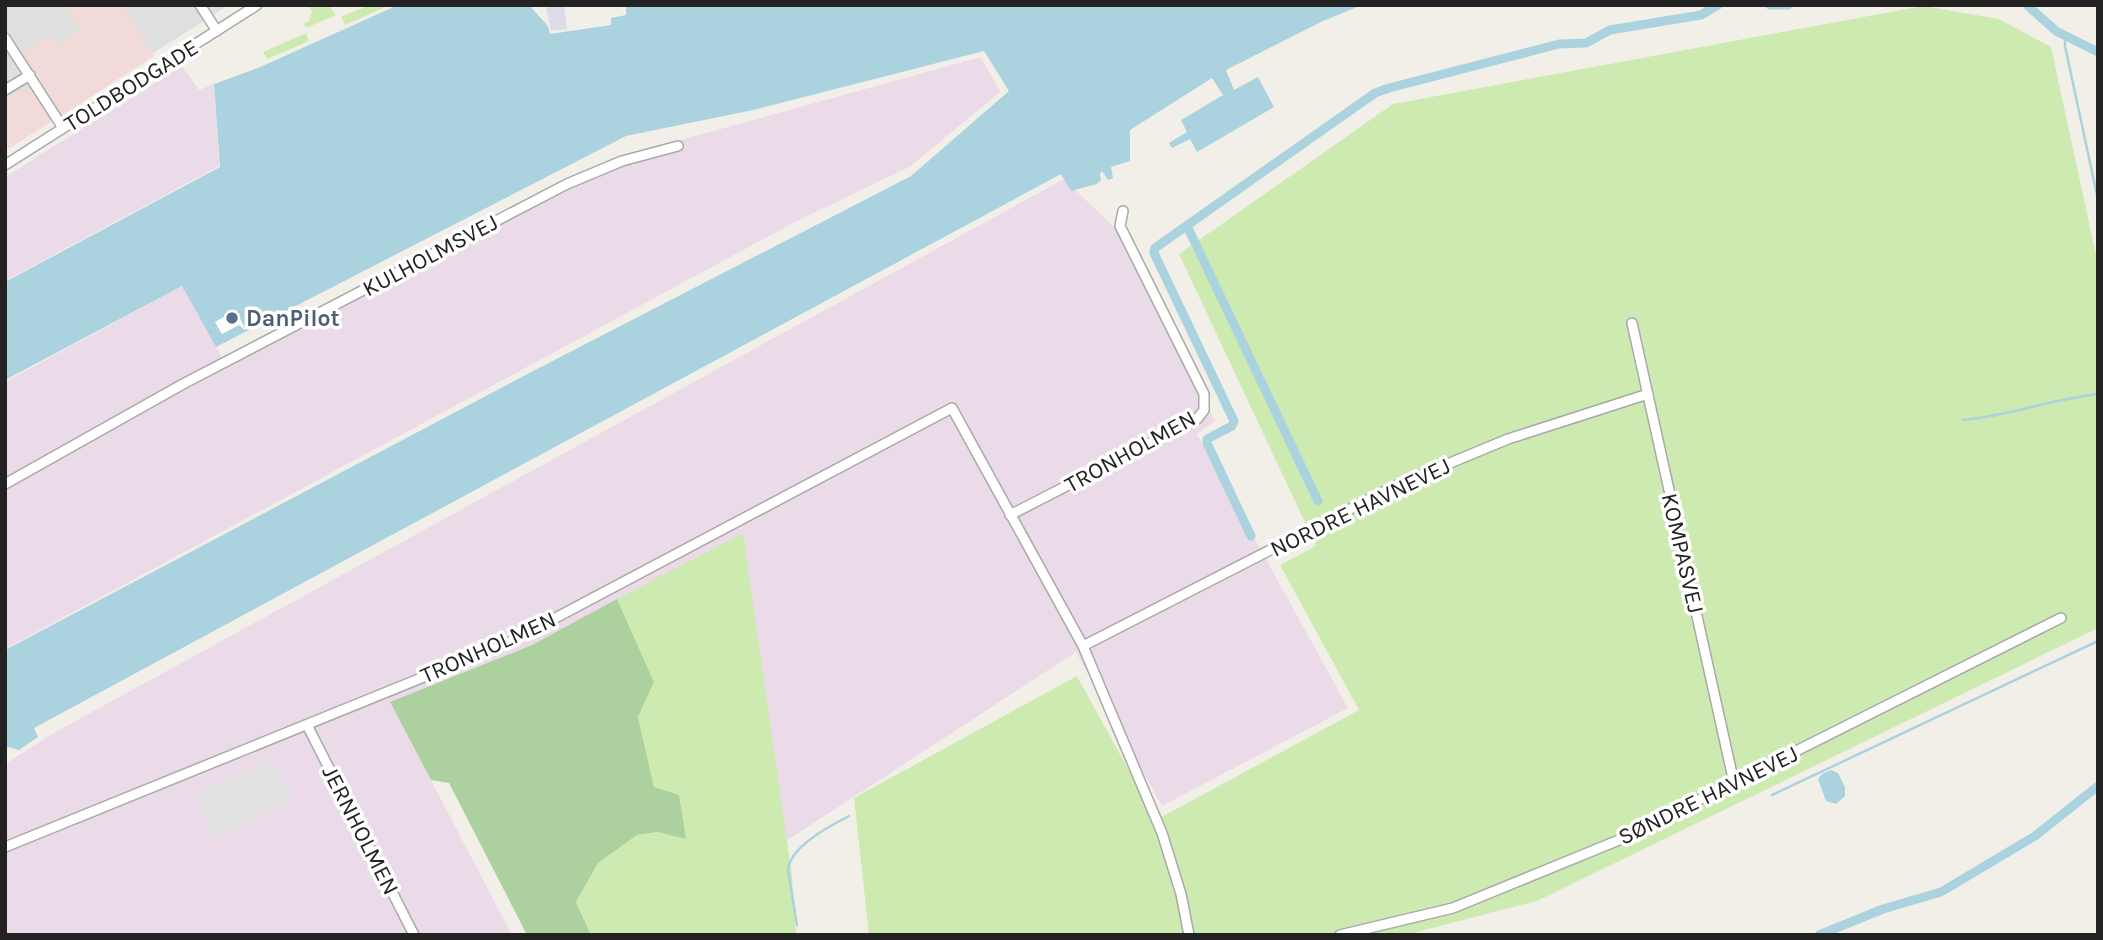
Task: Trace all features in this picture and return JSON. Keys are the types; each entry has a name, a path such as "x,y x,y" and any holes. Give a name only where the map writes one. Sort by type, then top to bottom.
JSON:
{"street":[{"path":"200,5 217,31"},
{"name":"TOLDBODGADE","path":"5,165 257,5"},
{"path":"5,38 63,128"},
{"path":"5,90 30,75"},
{"name":"KULHOLMSVEJ","path":"5,484 183,384 566,184 622,161 678,146"},
{"name":"TRONHOLMEN","path":"5,847 510,642 952,408 1010,515 1197,419 1204,410 1205,394 1120,226 1123,211"},
{"name":"KOMPASVEJ","path":"1632,323 1734,783"},
{"name":"NORDRE HAVNEVEJ","path":"1083,646 1397,485 1508,439 1647,394"},
{"path":"1010,515 1083,646 1162,833 1181,894 1189,935"},
{"name":"SØNDRE HAVNEVEJ","path":"1339,935 1453,908 1619,840 2062,618"},
{"name":"JERNHOLMEN","path":"307,725 414,935"}],"shaded area":[{"path":"5,5 229,5 5,147"},
{"path":"65,5 122,5 154,56 61,116 22,54 51,36 57,45 80,30"},
{"path":"564,5 567,29 551,31 546,7"},
{"path":"981,57 1000,92 911,166 795,222 5,649 5,382 182,286 222,357 560,181 623,156"},
{"path":"182,66 199,90 214,84 219,166 5,281 5,177"},
{"path":"30,89 51,122 5,151 5,99 20,90"},
{"path":"1064,179 1119,232 1215,421 1197,434 1348,708 1162,806 1076,652 786,841 742,534 532,645 390,702 512,935 5,935 5,764 52,734"},
{"path":"273,761 294,798 216,838 196,793"}],"green space":[{"path":"309,5 328,5 336,15 306,28 304,24 309,21 312,11"},
{"path":"369,5 388,6 345,25 341,17"},
{"path":"1923,6 1999,19 2051,47 2098,264 2098,628 1537,901 1405,935 869,935 854,798 1077,676 1156,820 1359,710 1280,565 1316,546 1179,254 1393,104"},
{"path":"306,33 309,41 267,59 263,52"},
{"path":"743,533 792,876 796,935 591,935 576,902 598,863 637,835 658,832 686,838 654,787 638,717 654,682 617,599"},
{"path":"617,599 654,682 638,717 654,787 679,795 686,839 658,832 637,835 598,863 576,902 591,935 527,935 449,783 431,780 390,702 532,645"}],"water":[{"path":"398,5 529,5 548,26 550,34 611,25 611,18 626,15 626,5 1362,5 1323,21 1226,70 1234,90 1258,77 1274,107 1197,152 1190,139 1172,148 1169,143 1187,132 1181,120 1223,95 1212,78 1130,130 1130,161 1111,167 1113,178 1108,180 1102,171 1101,180 1097,184 1071,191 1061,174 34,728 38,737 19,750 5,748 5,650 539,368 911,176 1009,91 984,51 753,110 626,136 216,347 182,286 5,380 5,282 220,167 214,84 258,68"},
{"path":"1831,770 1838,773 1845,787 1845,796 1836,804 1826,801 1818,779"}],"pier":[{"name":"DanPilot","path":"236,310 246,331 239,325 222,334 215,322"}],"waterway":[{"path":"1251,536 1207,443 1207,439 1232,426 1234,421 1154,253 1155,248 1375,93 1559,44 1586,43 1610,30 1701,15 1718,5"},
{"path":"1770,5 1788,5"},
{"path":"2027,5 2056,31 2098,52"},
{"path":"2065,36 2098,200"},
{"path":"1188,228 1318,501"},
{"path":"1963,420 2098,394"},
{"path":"1772,795 2098,641"},
{"path":"1819,935 1883,909 1941,892 2035,836 2098,786"},
{"path":"797,925 788,870 790,861 812,838 849,816"}],"place":[{"name":"DanPilot","path":"232,318"}]}
